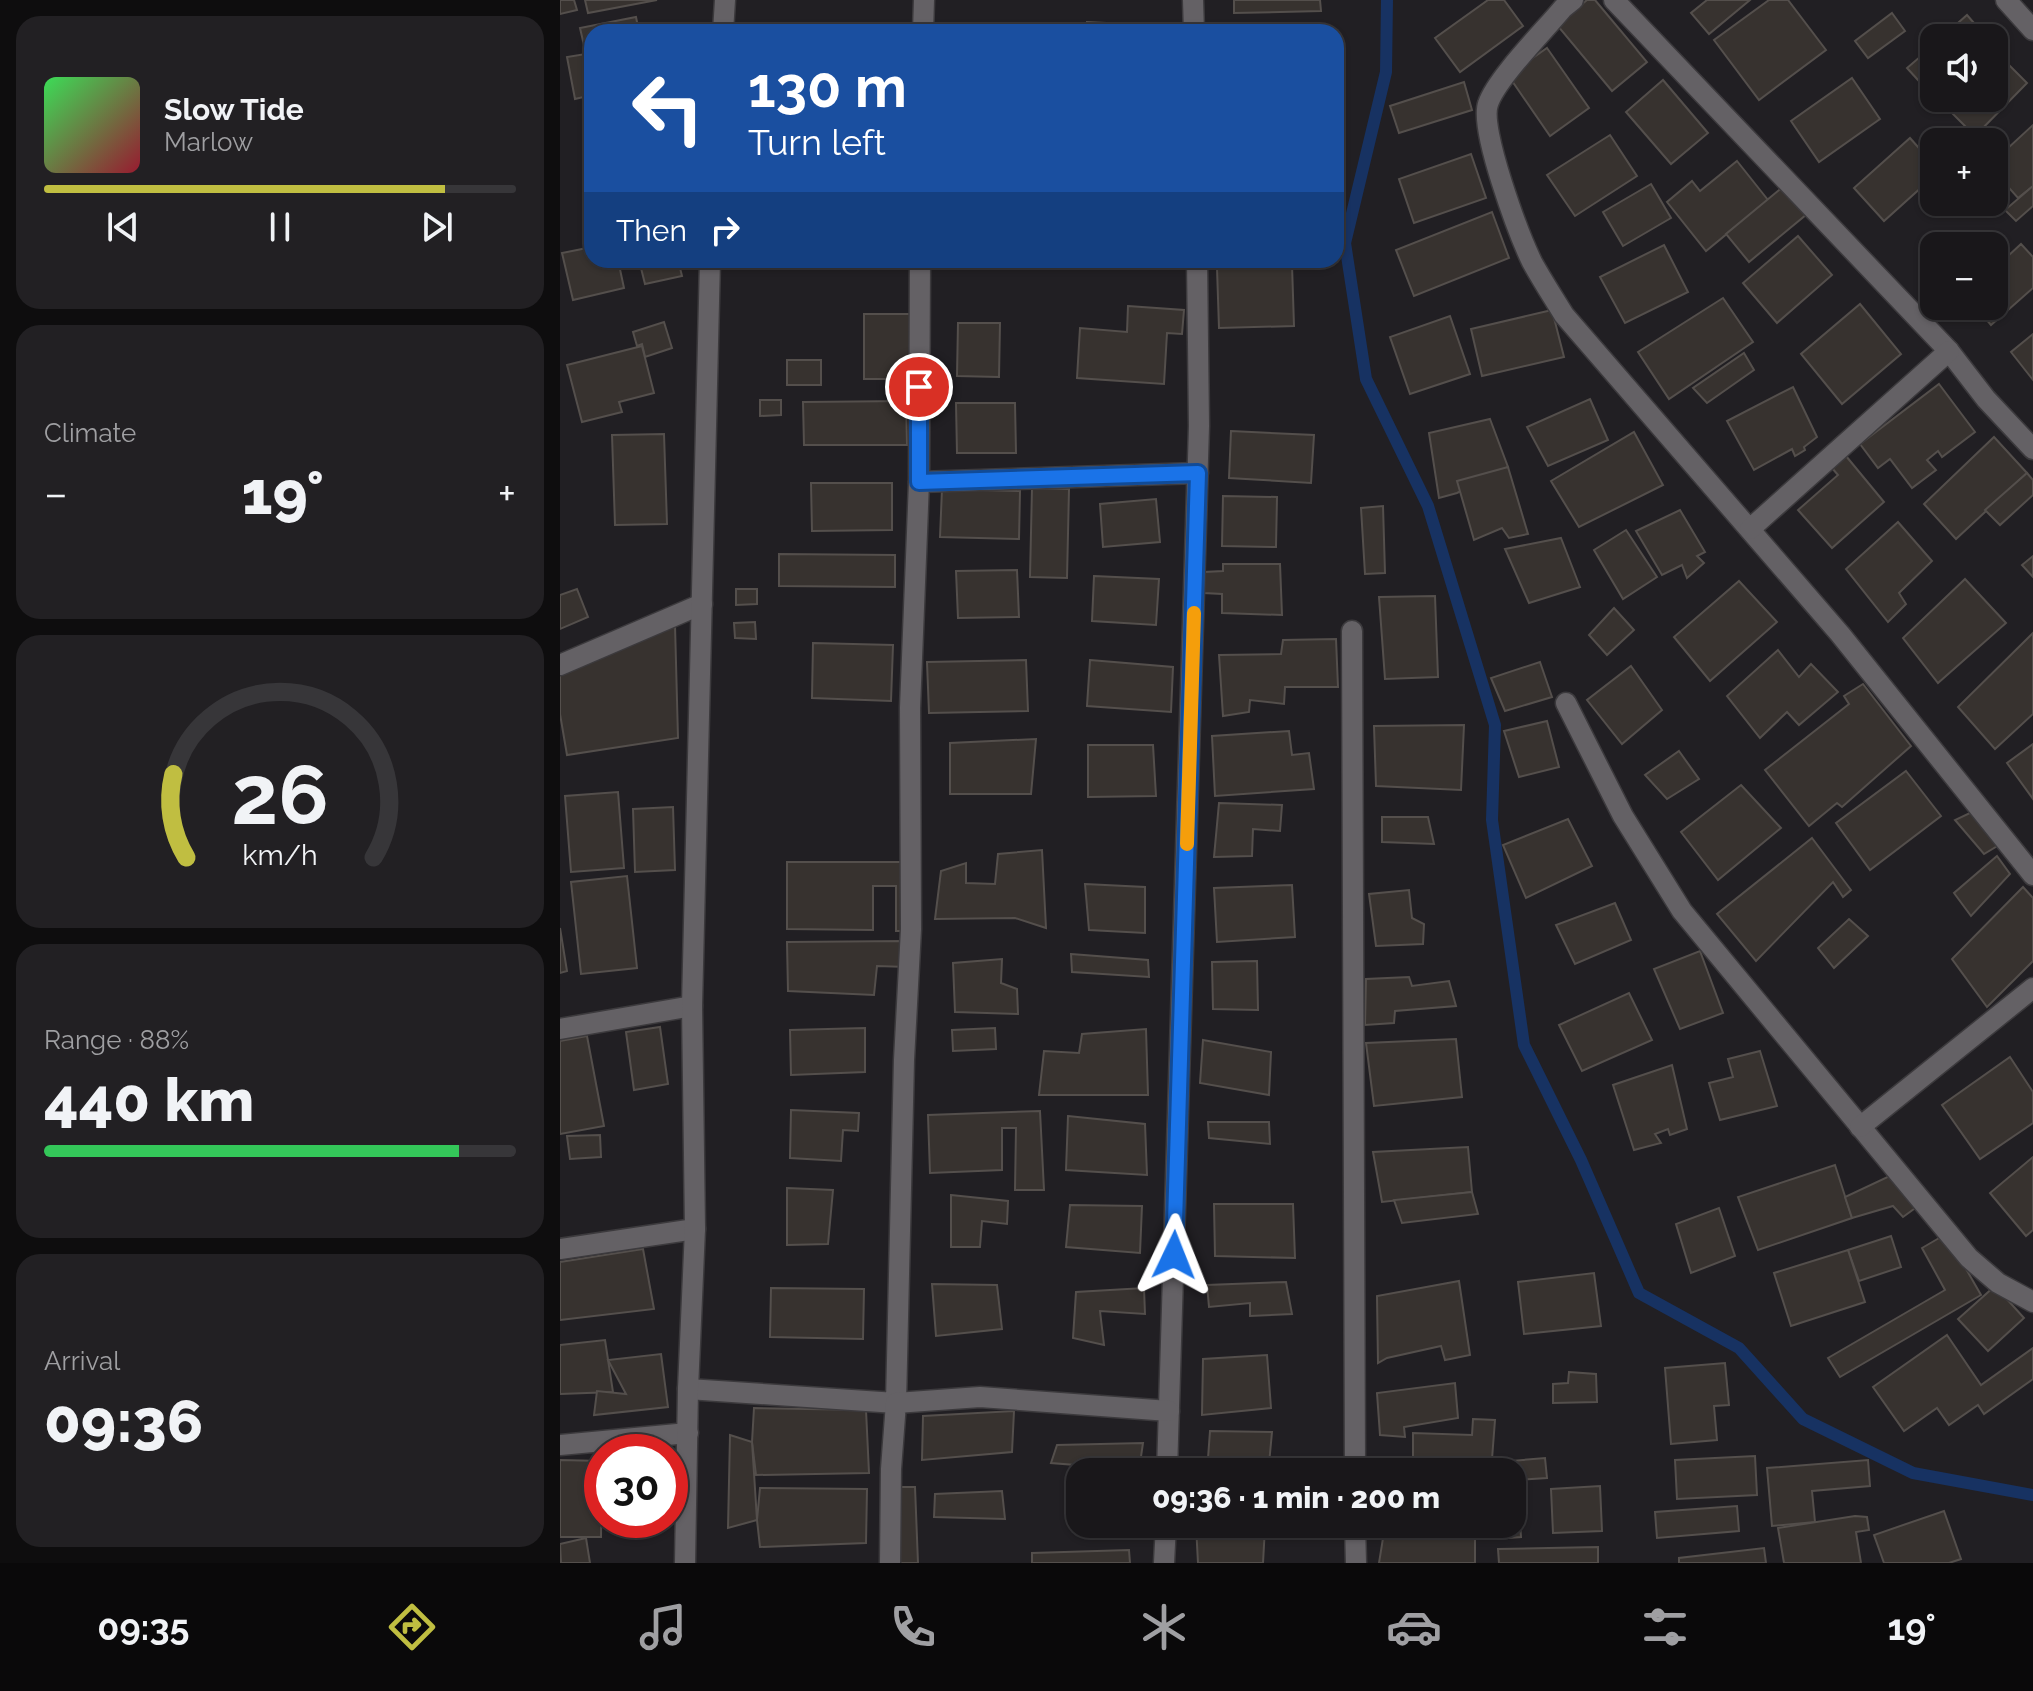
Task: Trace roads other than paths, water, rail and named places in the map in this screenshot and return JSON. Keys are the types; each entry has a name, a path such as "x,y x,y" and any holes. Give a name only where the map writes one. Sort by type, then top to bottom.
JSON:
{"street":[{"path":"724,24 725,0"},
{"path":"923,24 924,0"},
{"path":"1193,0 1194,24"},
{"path":"1573,0 1502,81 1487,105 1487,130 1532,261 1564,315 1840,634 2033,875"},
{"path":"1614,0 1949,351 1986,399 2033,449"},
{"path":"2006,0 2033,30"},
{"path":"685,1563 695,1229 692,1006 710,268"},
{"path":"890,1563 904,1060 911,929 910,708 919,482 920,268"},
{"path":"1167,1458 1198,473 1197,268"},
{"path":"1750,529 1949,351"},
{"path":"919,482 1198,473"},
{"path":"560,665 702,604"},
{"path":"1352,631 1355,1458"},
{"path":"1566,703 1623,816 1682,911 1969,1258 1998,1283 2033,1302"},
{"path":"1860,1127 2033,988"},
{"path":"560,1029 692,1006"},
{"path":"560,1249 695,1229"},
{"path":"688,1389 896,1403 980,1397 1169,1411"},
{"path":"560,1445 688,1433"},
{"path":"1164,1563 1165,1538"},
{"path":"1355,1538 1356,1563"}],"waterway":[{"path":"1387,0 1386,72 1345,243 1366,379 1428,506 1495,725 1492,820 1524,1045 1581,1160 1639,1293 1739,1348 1803,1419 1913,1473 2033,1495"}]}
